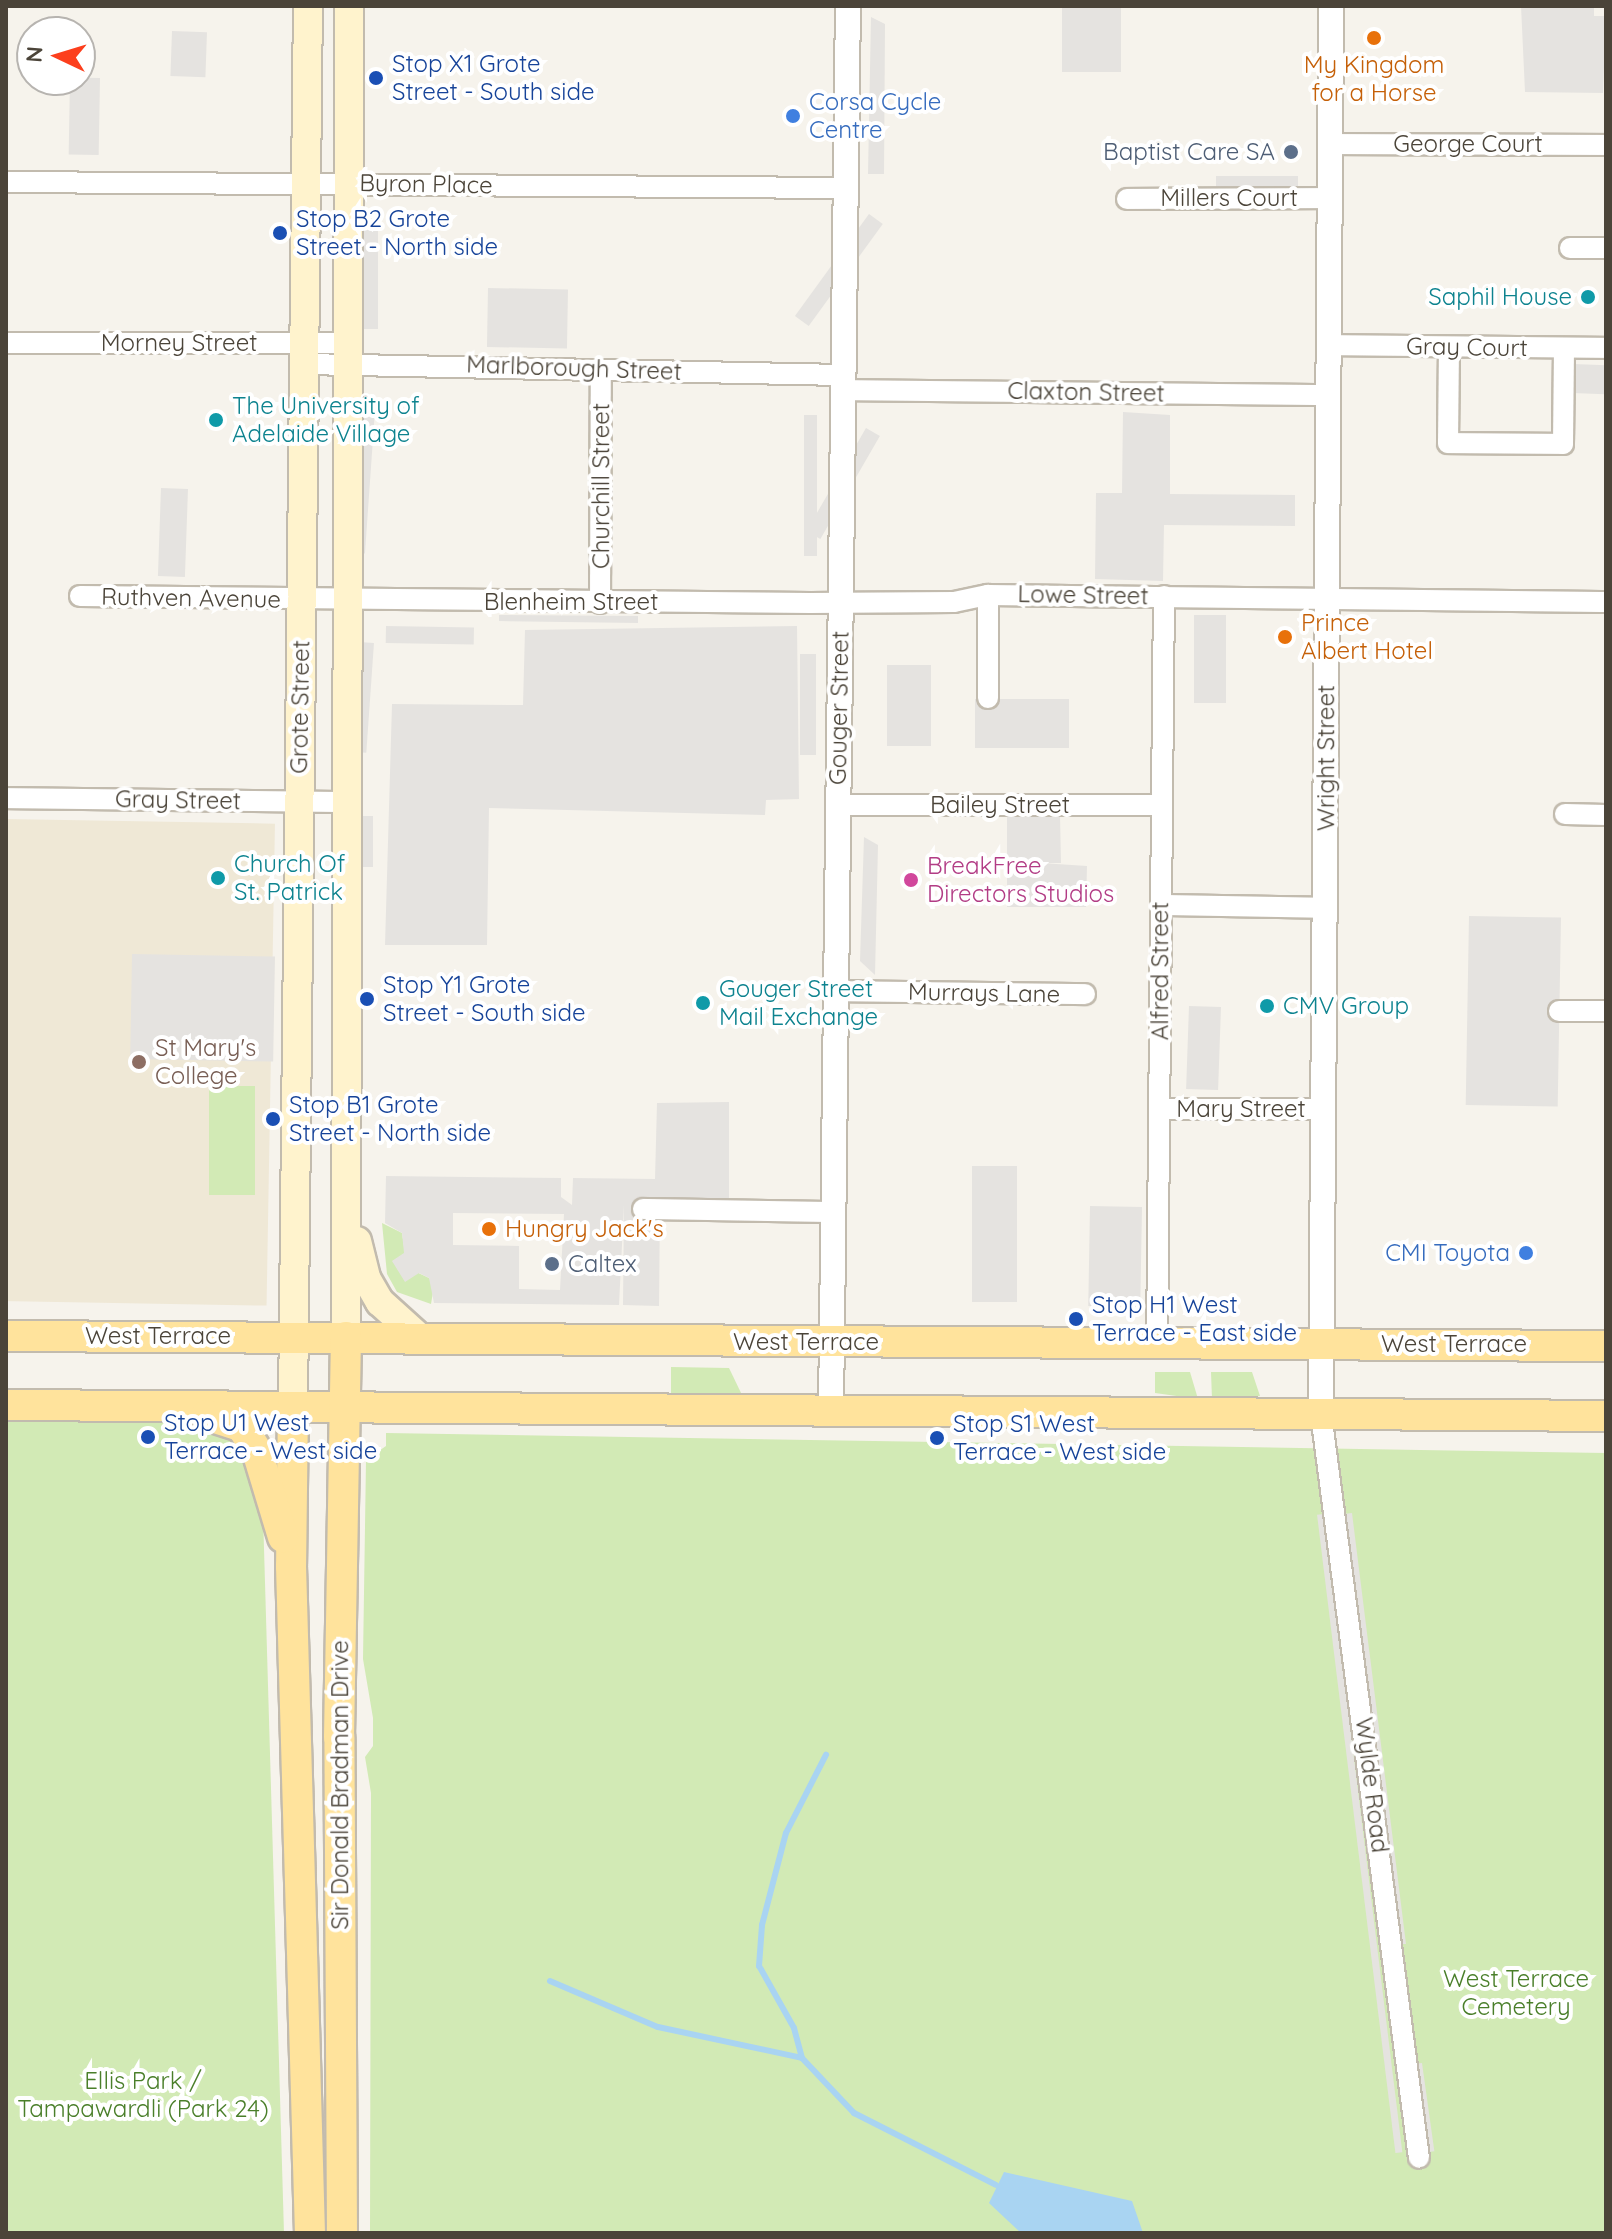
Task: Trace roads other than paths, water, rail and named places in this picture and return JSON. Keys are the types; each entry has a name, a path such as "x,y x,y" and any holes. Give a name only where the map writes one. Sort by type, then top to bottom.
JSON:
{"main road":[{"name":"Grote Street","path":"293,1407 308,6"},
{"name":"Grote Street","path":"346,1337 352,354 349,6"},
{"path":"348,1206 366,1278 380,1302 420,1338"},
{"name":"West Terrace","path":"6,1336 1157,1346 1321,1343 1606,1346"},
{"name":"Sir Donald Bradman Drive","path":"342,2233 339,1737 346,1337"},
{"path":"6,1405 1606,1416"},
{"path":"183,1406 242,1427 257,1451 291,1566"},
{"name":"Sir Donald Bradman Drive","path":"293,1407 291,1566 310,2233"}],"street":[{"name":"Gouger Street","path":"831,1411 848,6"},
{"name":"Wright Street","path":"1321,1414 1331,6"},
{"name":"George Court","path":"1330,144 1606,145"},
{"name":"Byron Place","path":"6,182 845,188"},
{"name":"Millers Court","path":"1127,199 1330,198"},
{"path":"1570,248 1606,248"},
{"name":"Morney Street","path":"6,343 352,354"},
{"name":"Gray Court","path":"1329,345 1606,348"},
{"path":"1449,347 1448,443 1563,444 1564,348"},
{"name":"Marlborough Street","path":"352,354 843,382"},
{"name":"Churchill Street","path":"600,603 601,370"},
{"name":"Claxton Street","path":"843,382 1329,395"},
{"path":"988,595 988,698"},
{"name":"Lowe Street","path":"841,603 954,602 988,595 1606,602"},
{"name":"Ruthven Avenue","path":"80,596 302,600"},
{"name":"Alfred Street","path":"1157,1346 1164,596"},
{"name":"Blenheim Street","path":"302,600 841,603"},
{"name":"Gray Street","path":"6,798 350,802"},
{"name":"Bailey Street","path":"838,805 1162,805"},
{"path":"1565,814 1606,815"},
{"path":"1161,905 1325,908"},
{"name":"Murrays Lane","path":"836,991 1085,994"},
{"path":"1559,1011 1606,1011"},
{"name":"Mary Street","path":"1159,1109 1323,1109"},
{"path":"643,1209 833,1212"},
{"name":"Wylde Road","path":"1321,1414 1419,2158"}],"water":[{"path":"1004,2172 1132,2201 1143,2233 1021,2233 989,2203"}],"waterway":[{"path":"802,2058 794,2028 759,1966 762,1925 786,1833 826,1755"},
{"path":"550,1981 658,2027 802,2058 854,2113 996,2185"}],"place":[{"name":"My Kingdom for a Horse","path":"1374,38"},
{"name":"Stop X1 Grote Street - South side","path":"376,78"},
{"name":"Corsa Cycle Centre","path":"793,116"},
{"name":"Baptist Care SA","path":"1291,152"},
{"name":"Stop B2 Grote Street - North side","path":"280,233"},
{"name":"Saphil House","path":"1588,297"},
{"name":"The University of Adelaide Village","path":"216,420"},
{"name":"Prince Albert Hotel","path":"1285,637"},
{"name":"Church Of St. Patrick","path":"218,878"},
{"name":"BreakFree Directors Studios","path":"911,880"},
{"name":"Stop Y1 Grote Street - South side","path":"367,999"},
{"name":"Gouger Street Mail Exchange","path":"703,1003"},
{"name":"CMV Group","path":"1267,1006"},
{"name":"St Mary's College","path":"139,1062"},
{"name":"Stop B1 Grote Street - North side","path":"273,1119"},
{"name":"Hungry Jack's","path":"489,1229"},
{"name":"CMI Toyota","path":"1526,1253"},
{"name":"Caltex","path":"552,1264"},
{"name":"Stop H1 West Terrace - East side","path":"1076,1319"},
{"name":"Stop U1 West Terrace - West side","path":"148,1437"},
{"name":"Stop S1 West Terrace - West side","path":"937,1438"}],"park label":[{"name":"West Terrace Cemetery","path":"1516,1993"},
{"name":"Ellis Park / Tampawardli (Park 24)","path":"143,2095"}]}
